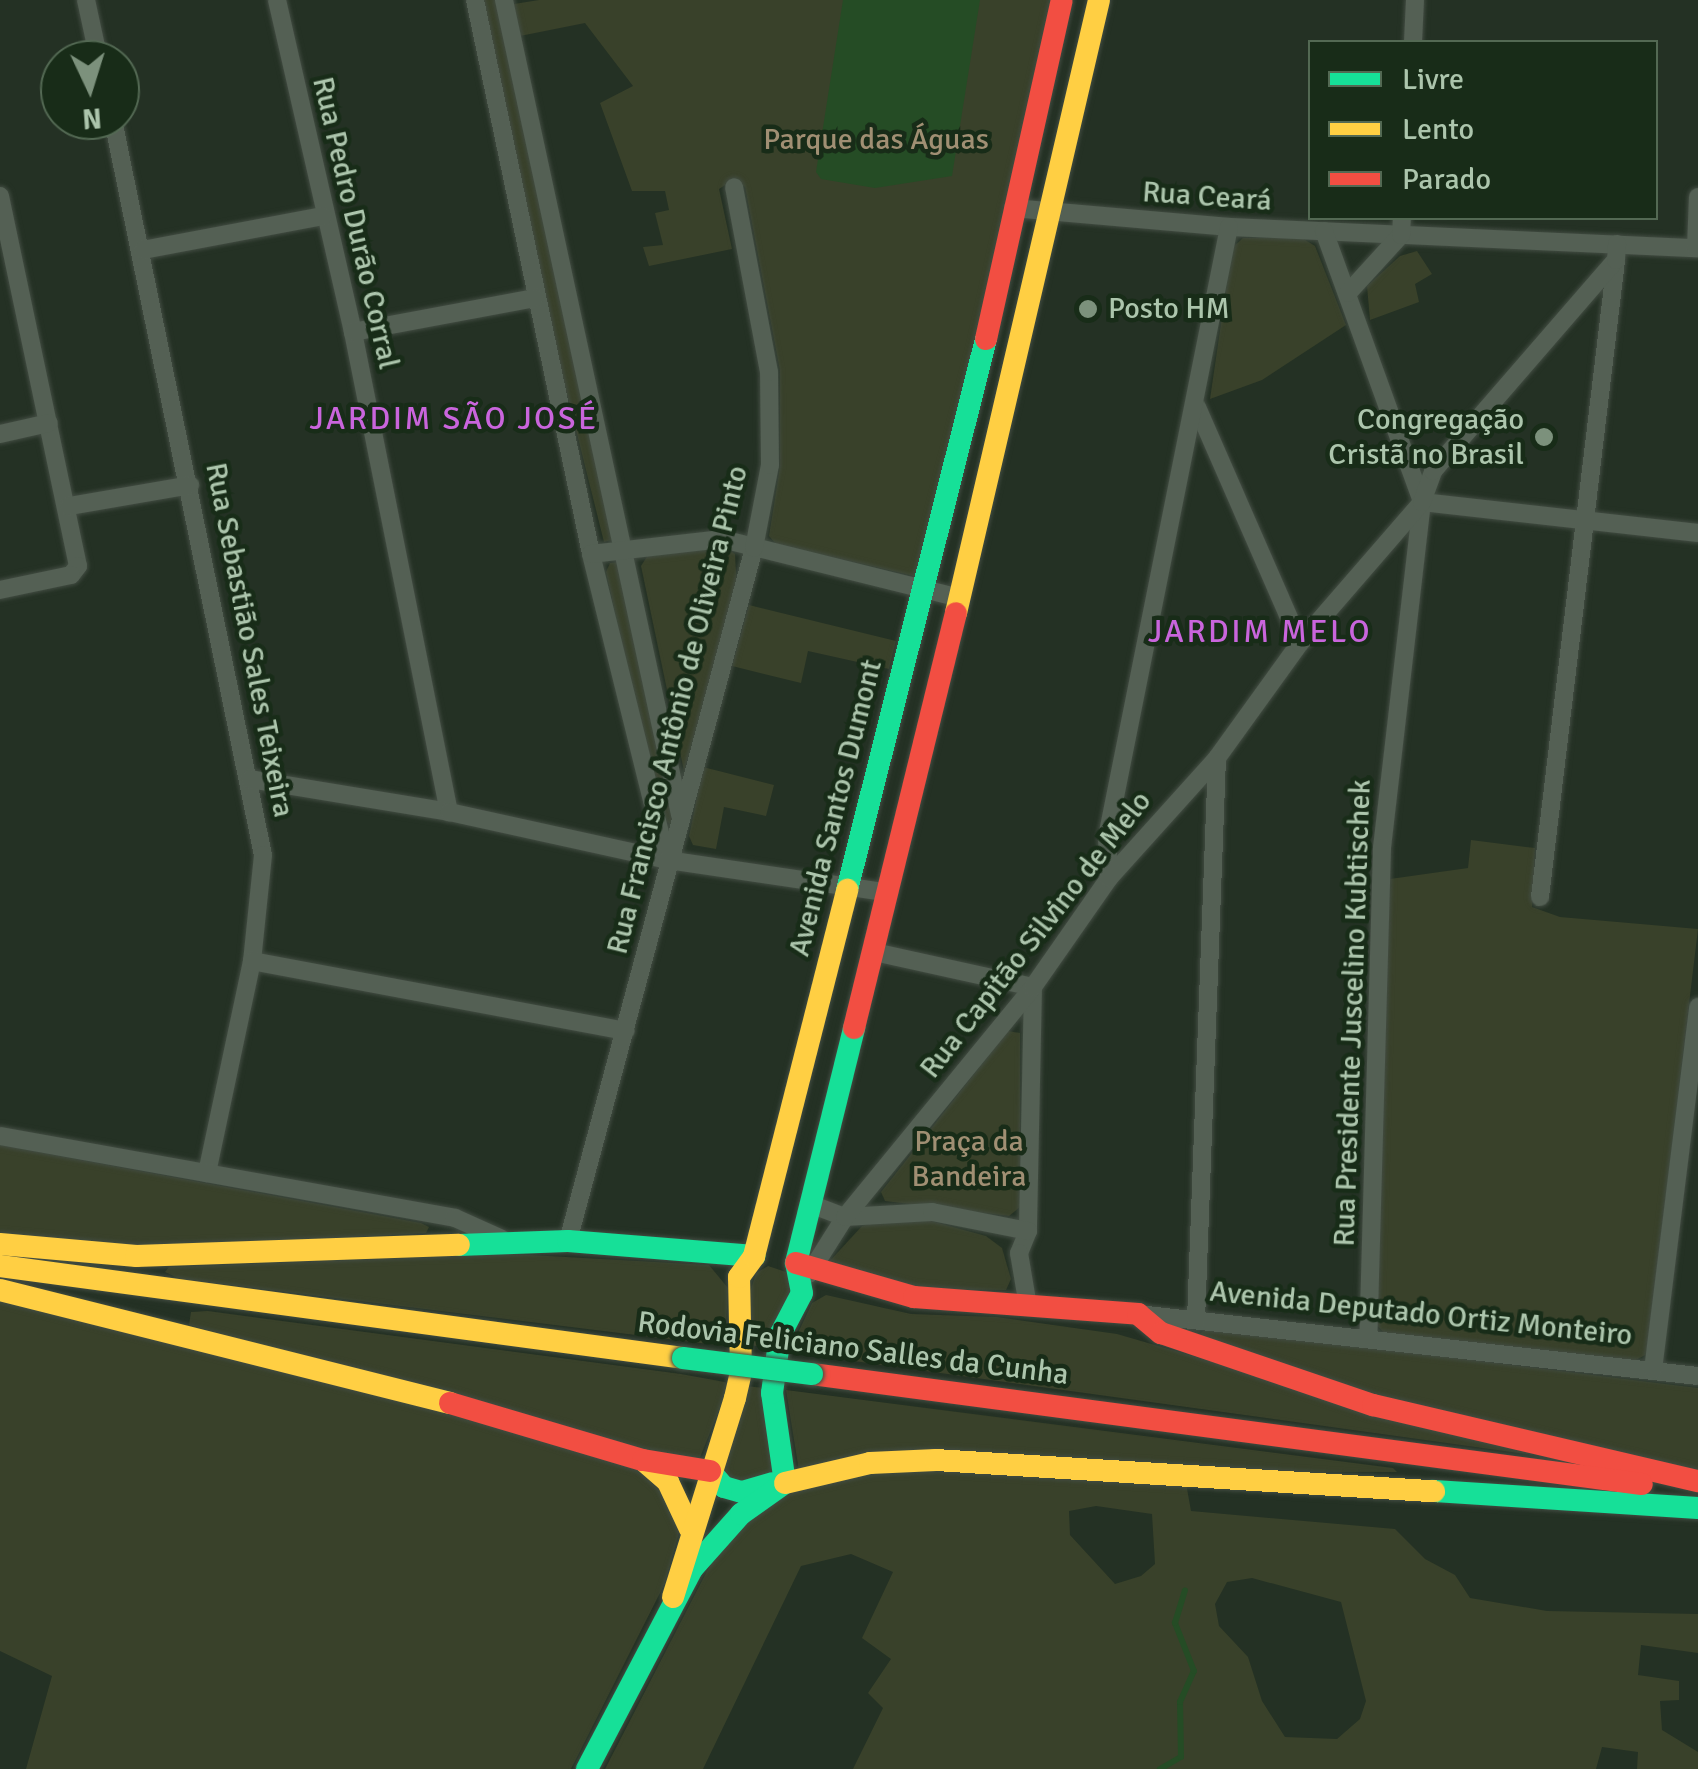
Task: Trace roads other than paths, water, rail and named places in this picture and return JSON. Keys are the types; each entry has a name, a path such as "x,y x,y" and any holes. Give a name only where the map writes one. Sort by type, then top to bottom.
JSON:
{"main road":[{"name":"Avenida Santos Dumont","path":"673,1597 690,1529 741,1371 738,1277 754,1256 849,885 920,588 978,376 1062,0"},
{"path":"587,1769 673,1597 716,1538 777,1478 775,1366 780,1334 802,1293 813,1205 874,952 883,892 1012,382 1099,0"},
{"path":"0,1244 136,1256 568,1241 754,1256 914,1297 1138,1314 1161,1333 1373,1404 1698,1481"},
{"name":"Rodovia Feliciano Salles da Cunha","path":"0,1266 1698,1492"},
{"path":"0,1290 401,1388 642,1460 710,1471 724,1487 870,1463 936,1460 1698,1508"},
{"path":"642,1460 668,1482 690,1529"}],"street":[{"path":"86,0 95,40"},
{"name":"Rua Pedro Durão Corral","path":"278,0 323,216 354,332 448,812"},
{"path":"475,0 592,554 668,860"},
{"path":"504,0 627,550 681,820"},
{"path":"1412,40 1415,0"},
{"name":"Rua Sebastião Sales Teixeira","path":"118,140 263,855 252,961 207,1173"},
{"name":"Rua Francisco Antônio de Oliveira Pinto","path":"568,1241 754,548 770,465 769,372 734,187"},
{"path":"0,196 9,279 69,506 77,572 0,590"},
{"path":"1697,248 1698,198"},
{"name":"Rua Ceará","path":"1013,208 1229,227 1324,231 1401,226 1616,252 1697,248"},
{"path":"143,250 323,216"},
{"path":"1348,294 1401,226"},
{"path":"1110,878 1107,836 1198,407 1229,227"},
{"name":"Rua Presidente Juscelino Kubtischek","path":"1324,231 1422,502 1382,848 1368,1336"},
{"path":"1540,897 1616,252"},
{"name":"Rua Capitão Silvino de Melo","path":"804,1266 1033,987 1110,878 1217,758 1300,643 1422,502 1433,471 1616,252"},
{"path":"354,332 536,298"},
{"path":"978,376 1012,382"},
{"path":"1198,407 1300,643"},
{"path":"0,434 49,423"},
{"path":"69,506 190,484"},
{"path":"1422,502 1698,533"},
{"path":"592,554 722,539 956,597"},
{"path":"1196,1320 1217,758"},
{"path":"250,780 448,812 668,860 883,892"},
{"path":"874,952 1033,987 1028,1232 1019,1253 1028,1306"},
{"path":"252,961 626,1031"},
{"path":"1653,1370 1698,1008"},
{"path":"0,1136 455,1218 511,1243"},
{"path":"813,1205 846,1217 932,1212 1028,1232"},
{"name":"Avenida Deputado Ortiz Monteiro","path":"1138,1314 1368,1336 1698,1376"}],"waterway":[{"path":"1160,1769 1181,1757 1180,1702 1194,1671 1175,1623 1185,1591"}],"place":[{"name":"Posto HM","path":"1088,309"},
{"name":"Congregação Cristã no Brasil","path":"1544,437"}],"district":[{"name":"JARDIM SÃO JOSÉ","path":"454,419"},
{"name":"JARDIM MELO","path":"1260,632"}],"park label":[{"name":"Parque das Águas","path":"876,140"},
{"name":"Praça da Bandeira","path":"969,1159"}]}
